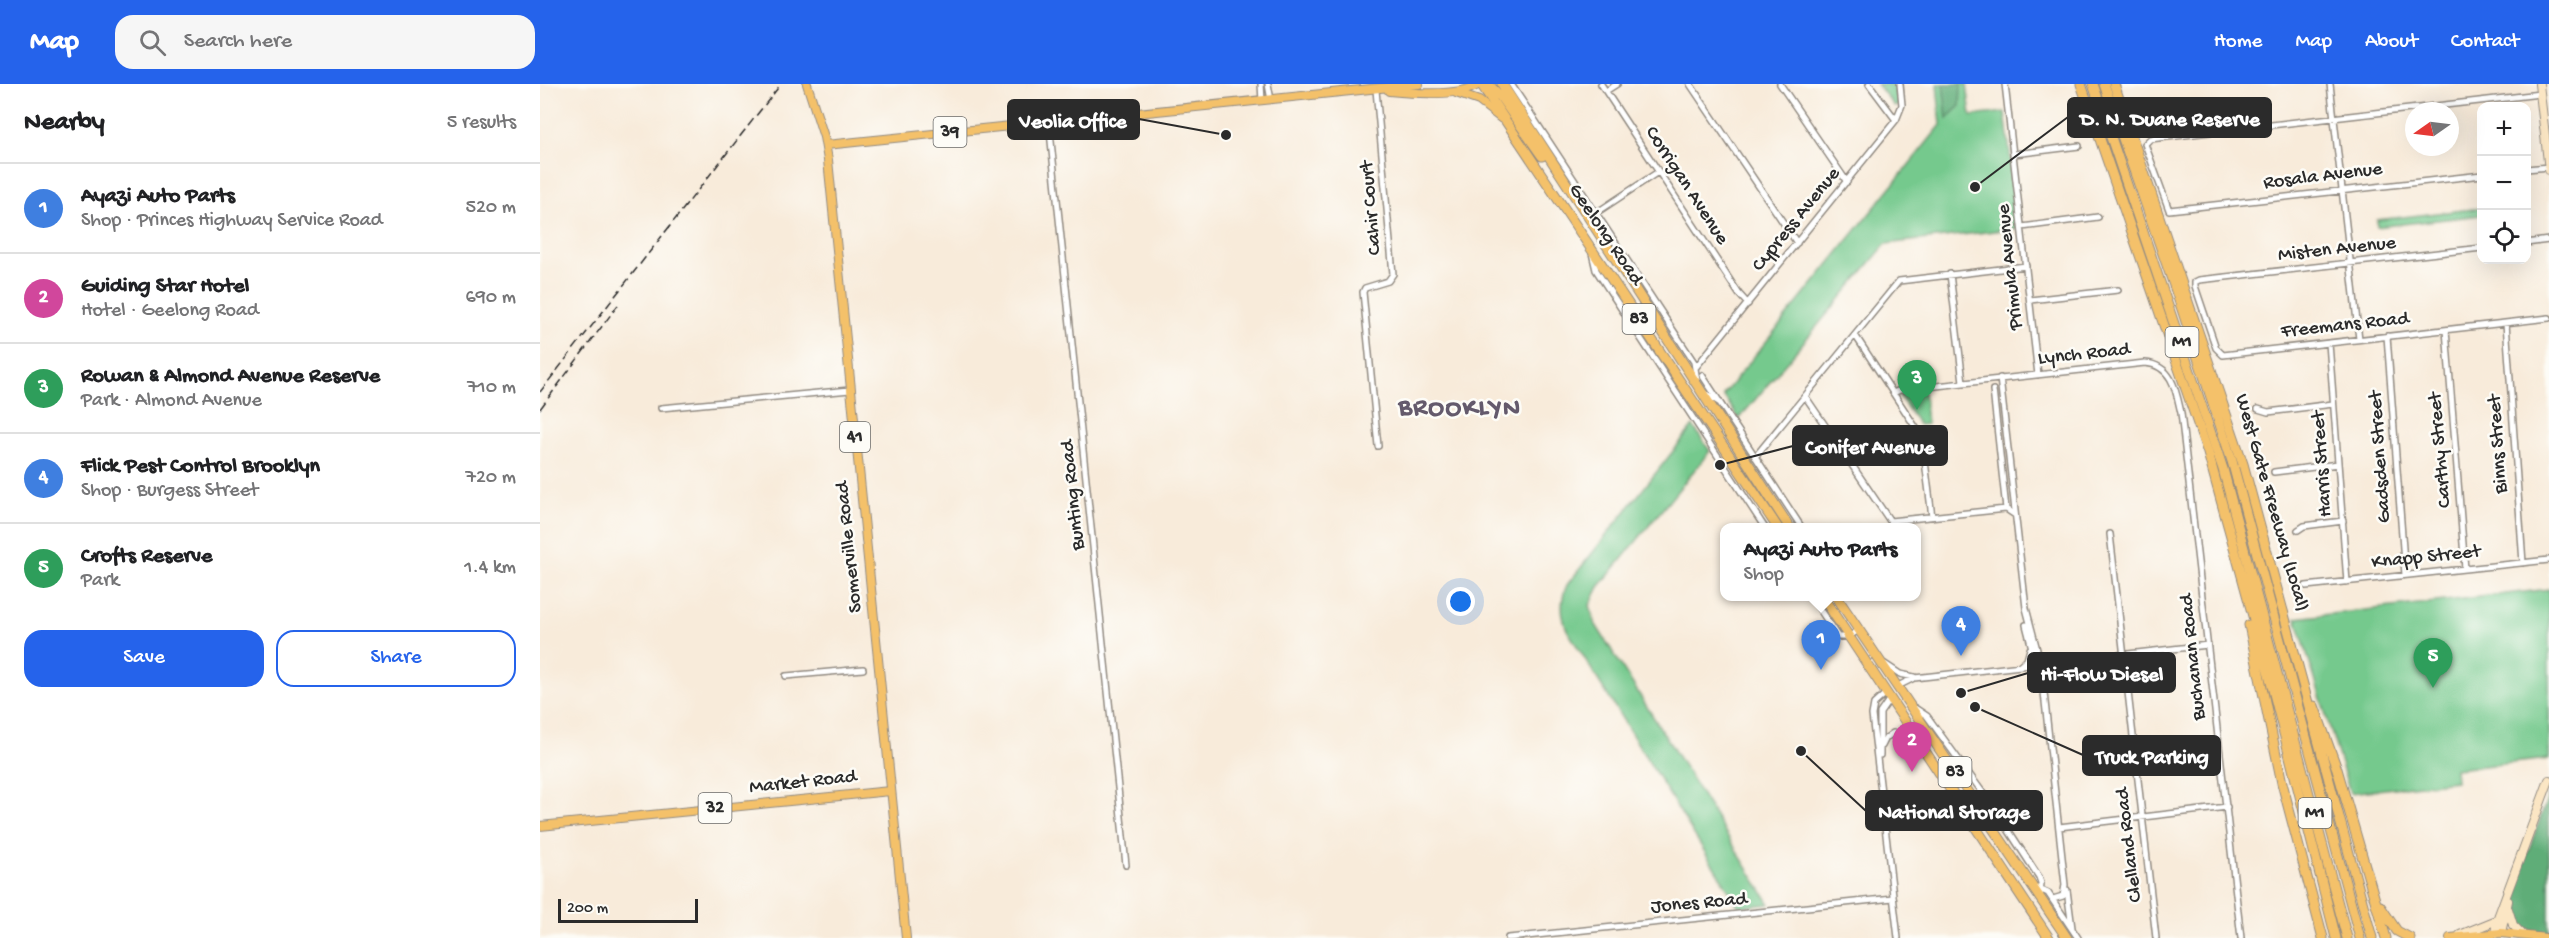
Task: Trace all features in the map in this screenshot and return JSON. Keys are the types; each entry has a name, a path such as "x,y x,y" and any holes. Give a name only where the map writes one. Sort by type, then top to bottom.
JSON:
{"highway":[{"name":"Geelong Road","path":"1480,84 1592,247 1775,523"},
{"path":"1488,84 1500,96 1548,164 1560,175"},
{"name":"Geelong Road","path":"1502,84 1787,523"},
{"name":"M1","path":"2079,84 2092,113 2216,483 2336,935"},
{"name":"M1","path":"2093,84 2223,469 2347,938"},
{"name":"M1","path":"2104,84 2232,461 2360,938"},
{"name":"West Gate Freeway (Local)","path":"2114,84 2237,446 2372,938"},
{"path":"2120,84 2152,178 2163,224"},
{"path":"1581,231 1591,223"},
{"path":"2216,483 2282,783 2320,935"},
{"name":"83","path":"1825,601 2049,938"},
{"name":"83","path":"1839,601 2031,883 2070,934"},
{"path":"2300,671 2337,769 2367,879 2386,938"},
{"path":"1887,697 1897,689"},
{"path":"2367,879 2391,924 2410,938"}],"main road":[{"name":"Somerville Road","path":"807,84 825,145 906,938"},
{"name":"39","path":"825,145 1419,84"},
{"name":"39","path":"1449,91 1472,89 1480,84"},
{"path":"2539,84 2549,168"},
{"name":"39","path":"1375,90 1433,88 1449,91 1479,101 1504,121"},
{"path":"2498,936 2497,920 2549,780"},
{"name":"Market Road","path":"540,826 890,791"},
{"path":"2498,936 2510,885"},
{"path":"2507,905 2512,925 2522,934"},
{"path":"2455,937 2497,920"},
{"path":"2450,938 2522,934 2545,938"}],"street":[{"path":"1261,84 1266,100"},
{"path":"1266,100 1268,84"},
{"path":"1511,84 1696,367 1699,388 1720,403"},
{"name":"Corrigan Avenue","path":"1601,84 1748,304"},
{"path":"1606,91 1617,84"},
{"path":"1690,84 1797,243"},
{"path":"1780,84 1847,182"},
{"path":"1869,84 1896,120"},
{"name":"Cypress Avenue","path":"1696,367 1896,120 1902,108 1900,84"},
{"name":"Primula Avenue","path":"2005,84 2038,375"},
{"path":"2330,84 2359,339"},
{"name":"Cahir Court","path":"1375,90 1393,274 1388,281 1365,288 1363,292 1378,446"},
{"path":"2334,118 2540,94"},
{"name":"Rosala Avenue","path":"2334,118 2146,141 2169,210 2477,175"},
{"name":"Bunting Road","path":"1049,122 1126,865"},
{"path":"2014,154 2079,146"},
{"path":"2531,170 2549,168"},
{"path":"1596,213 1658,172"},
{"path":"2022,227 2098,217"},
{"path":"2531,242 2549,240"},
{"path":"1592,247 1596,270 1762,523"},
{"name":"Misten Avenue","path":"2195,282 2477,248"},
{"path":"1755,457 1899,281 2026,266"},
{"path":"1950,274 1963,382"},
{"name":"Freemans Road","path":"2195,282 2216,348 2220,354 2549,318"},
{"path":"1631,283 1647,291"},
{"path":"2030,300 2118,290"},
{"name":"Binns Street","path":"2506,323 2523,562"},
{"name":"Carthy Street","path":"2446,330 2465,569"},
{"path":"1855,335 1923,439 1932,518"},
{"name":"Gadsden Street","path":"2387,336 2405,575"},
{"name":"Harris Street","path":"2329,343 2347,582"},
{"name":"Lynch Road","path":"1893,393 1963,382 2145,363 2159,366 2169,374"},
{"name":"Buchanan Road","path":"2169,374 2181,413 2241,938"},
{"path":"1702,375 1799,523"},
{"path":"2000,378 2028,639 2028,659 2013,668"},
{"path":"661,408 850,390"},
{"path":"1993,390 2006,509 2015,515"},
{"path":"1805,396 1890,521 2006,509 2014,501"},
{"path":"2258,409 2268,412 2334,404"},
{"path":"1996,420 2005,419"},
{"path":"2274,472 2338,464"},
{"path":"2298,530 2304,526 2343,521"},
{"name":"Clelland Road","path":"2110,534 2156,938"},
{"name":"Knapp Street","path":"2306,586 2549,560"},
{"path":"1814,601 1834,632 1841,638 1848,637 1859,630"},
{"path":"2026,608 2038,665"},
{"path":"2028,639 2041,675 2070,934"},
{"path":"1897,689 1908,680 1919,678 2208,645"},
{"path":"1877,658 1900,674 1919,678"},
{"path":"786,676 863,669"},
{"path":"1887,697 1880,715 1879,765 1898,938"},
{"path":"1908,705 1927,716 1996,811 2040,879 2040,893 2048,892 2070,934 2078,938"},
{"path":"1879,765 1883,742 1890,734 1898,733 1917,741"},
{"path":"2059,827 2227,807"},
{"path":"2053,899 2061,899 2065,894 2064,873"},
{"name":"Jones Road","path":"1508,938 1893,898"}],"green space":[{"path":"1877,84 1897,84 1899,105 1895,107"},
{"path":"1937,84 1967,84 1971,116 2005,112 2019,228 1886,244 1739,419 1723,395 1941,125"},
{"path":"1943,84 1961,84 1960,106 1947,118"},
{"path":"2477,208 2477,215 2377,227 2377,220"},
{"path":"1924,392 1927,424 1919,425 1899,395"},
{"path":"1693,426 1710,451 1599,587 1590,605 1594,622 1770,904 1739,907 1567,630 1563,619 1562,602 1567,585"},
{"path":"2549,589 2549,759 2455,769 2456,781 2350,793 2296,618"},
{"path":"2549,794 2549,934 2523,929 2516,919 2514,902 2516,884"}],"railway":[{"path":"540,392 781,84"},
{"path":"540,409 618,305"}],"place":[{"name":"Veolia Office","path":"1226,135"},
{"name":"D. N. Duane Reserve","path":"1975,187"},
{"name":"Rowan & Almond Avenue Reserve","path":"1917,410"},
{"name":"Conifer Avenue","path":"1720,465"},
{"name":"Flick Pest Control Brooklyn","path":"1961,656"},
{"name":"Ayazi Auto Parts","path":"1821,670"},
{"name":"Crofts Reserve","path":"2433,688"},
{"name":"Hi-Flow Diesel","path":"1961,693"},
{"name":"Truck Parking","path":"1975,707"},
{"name":"National Storage","path":"1801,751"},
{"name":"Guiding Star Hotel","path":"1912,772"}],"district":[{"name":"BROOKLYN","path":"1460,409"}]}
